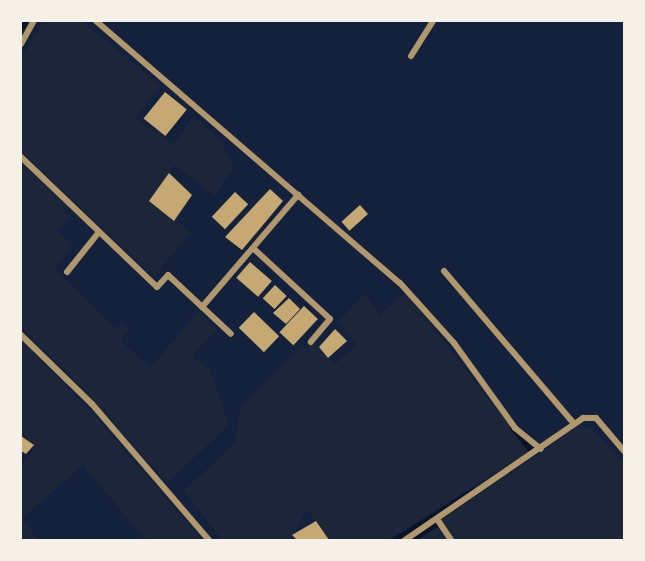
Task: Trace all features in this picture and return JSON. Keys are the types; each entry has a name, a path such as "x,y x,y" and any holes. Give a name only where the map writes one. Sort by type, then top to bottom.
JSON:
{"street":[{"path":"21,42 34,21"},
{"path":"96,21 400,283 454,343 515,428 541,449"},
{"path":"411,56 433,21"},
{"path":"21,157 157,287 168,275 231,334"},
{"path":"202,307 298,195"},
{"path":"67,272 99,232"},
{"path":"254,249 330,320 311,342"},
{"path":"444,271 574,424"},
{"path":"21,335 92,404 209,540"},
{"path":"405,540 541,449 574,424 596,418 624,451"},
{"path":"437,519 451,540"}],"shaded area":[{"path":"44,21 82,21 160,85 135,119 174,144 193,116 220,140 234,166 215,196 175,165 149,201 191,232 154,277 21,151 21,57"},
{"path":"21,163 68,207 63,212 71,217 57,231 73,244 55,269 117,329 122,323 129,329 121,341 150,368 199,311 217,330 192,356 210,370 229,425 167,483 86,391 21,328"},
{"path":"365,293 379,315 406,293 529,451 388,540 329,540 307,509 293,534 297,540 222,540 184,490 235,444 241,407 300,348 316,344 334,365 357,344 338,322"},
{"path":"21,340 95,416 202,540 146,540 83,465 22,518 38,540 21,540 21,467 35,447 21,433"},
{"path":"579,426 594,430 624,464 624,540 455,540 442,520"},
{"path":"435,525 445,540 412,540"}],"building":[{"path":"165,92 187,110 165,136 144,118"},
{"path":"169,173 192,195 174,221 149,201"},
{"path":"270,189 283,201 242,250 225,237"},
{"path":"235,192 248,204 225,229 212,217"},
{"path":"360,205 368,214 349,231 341,222"},
{"path":"250,262 272,281 258,297 236,278"},
{"path":"275,285 287,296 274,309 263,298"},
{"path":"289,298 300,309 286,324 273,313"},
{"path":"304,306 318,319 293,345 279,332"},
{"path":"254,312 279,336 264,352 239,328"},
{"path":"335,329 347,341 328,358 319,347"},
{"path":"21,436 34,445 26,454 21,451"},
{"path":"316,521 329,540 297,540 292,535"}],"waterway":[{"path":"21,28 25,21"},
{"path":"512,427 533,453"},
{"path":"394,540 473,490"},
{"path":"412,540 435,525"}]}
